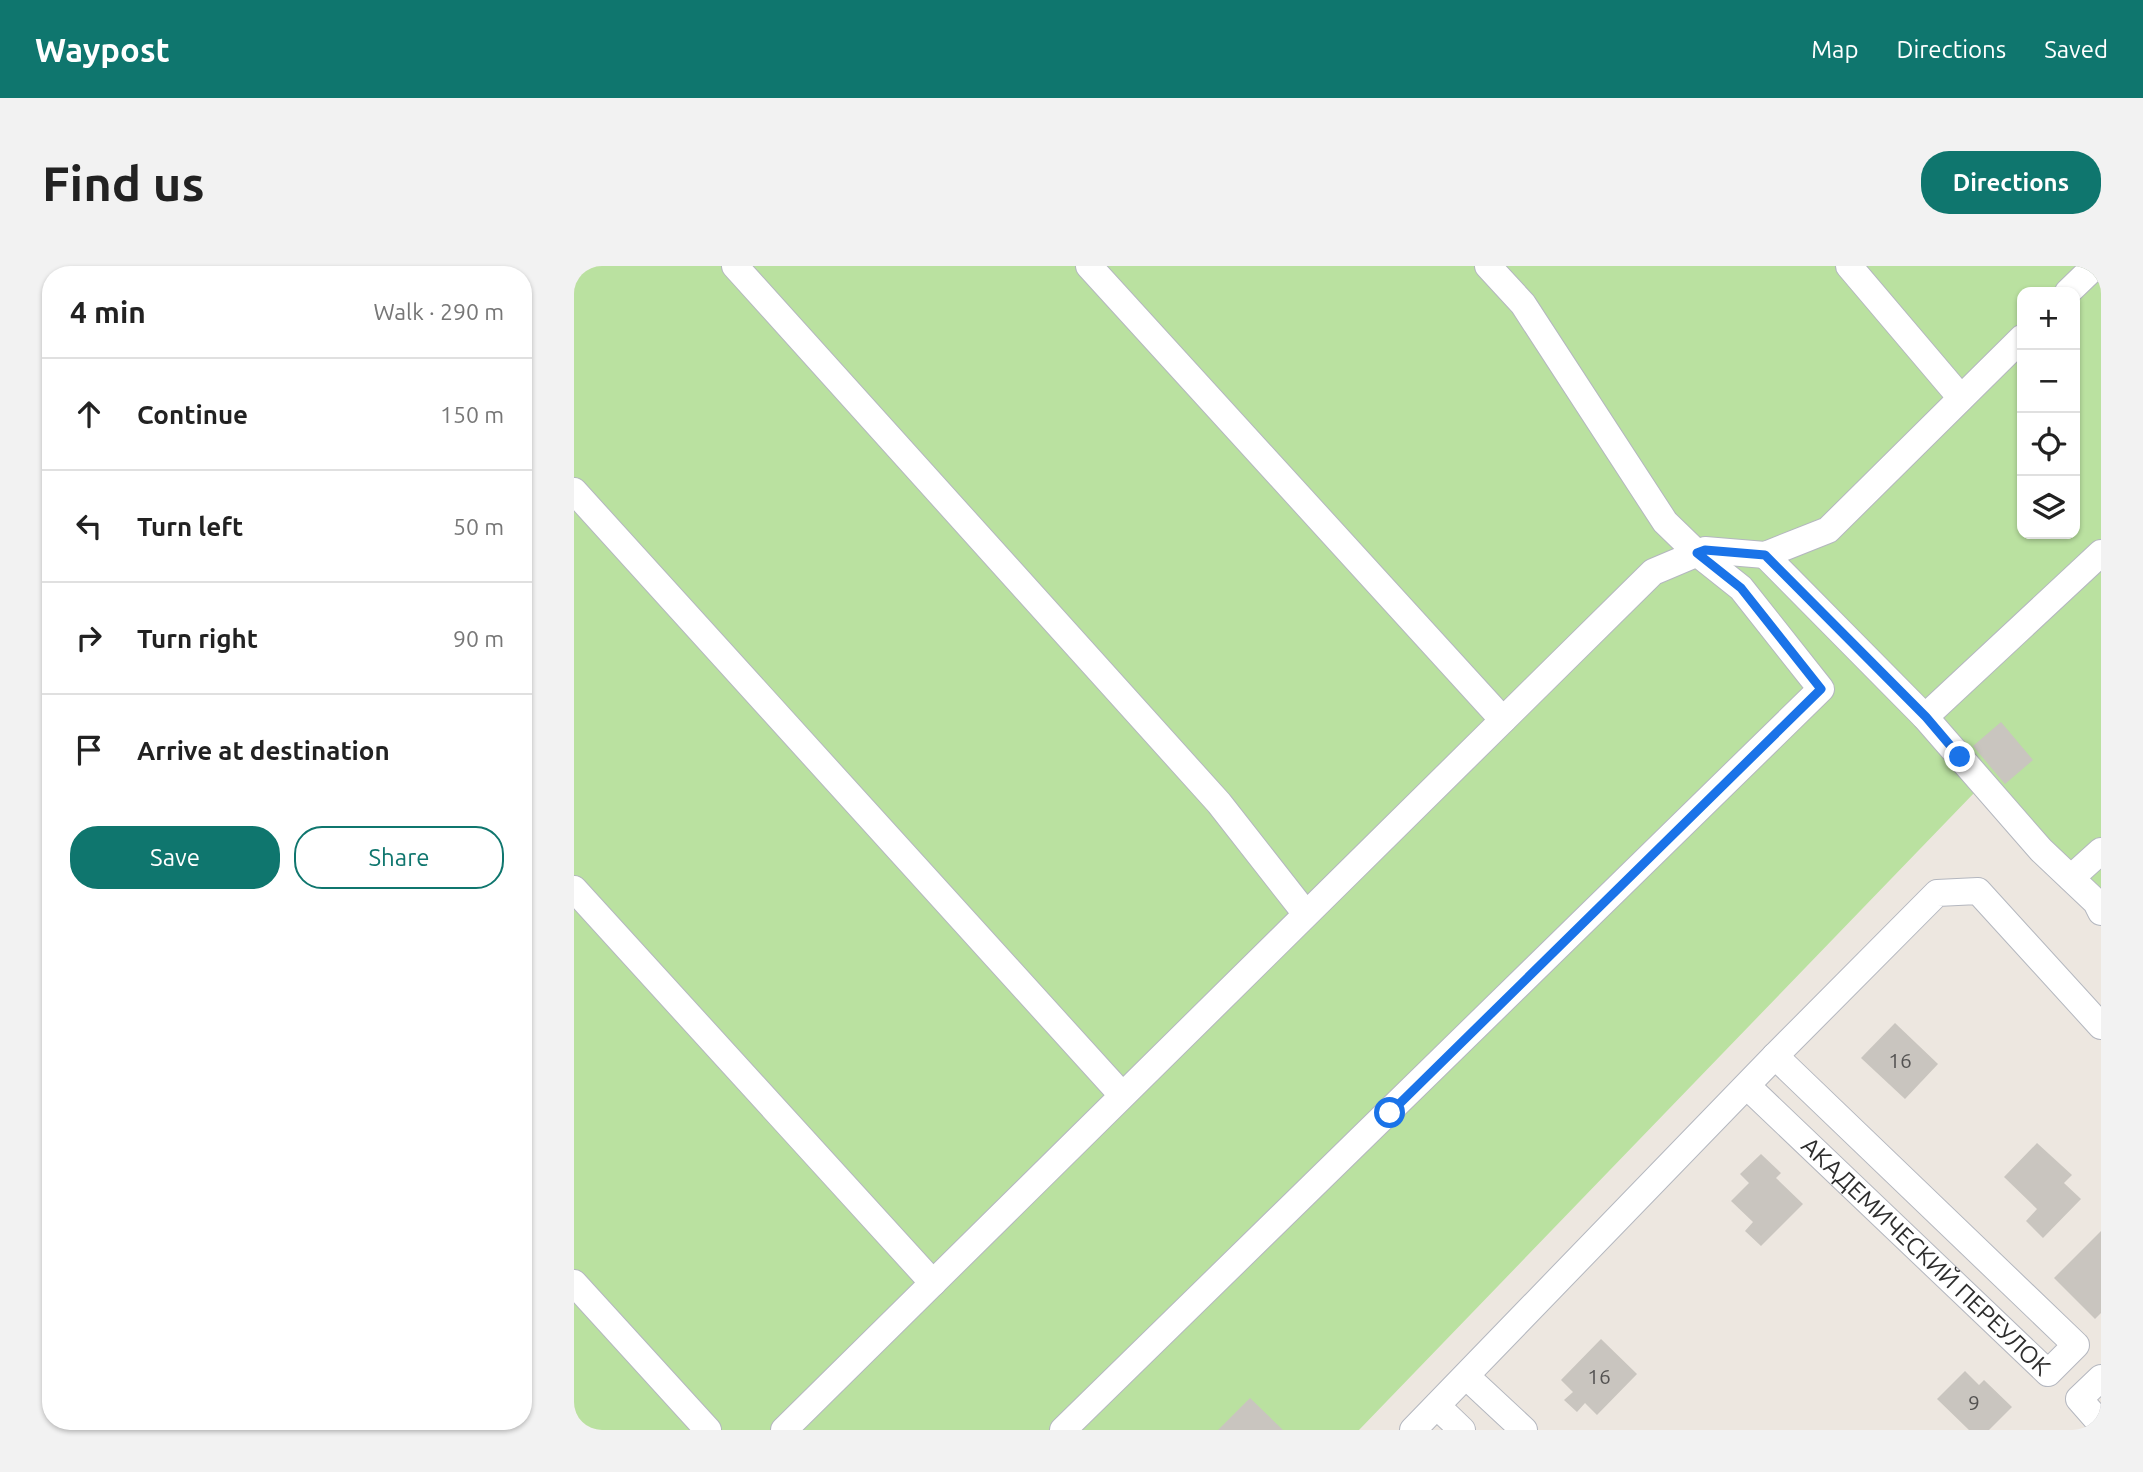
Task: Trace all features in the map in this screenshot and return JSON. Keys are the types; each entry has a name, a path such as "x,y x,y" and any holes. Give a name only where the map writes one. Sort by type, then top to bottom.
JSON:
{"street":[{"path":"735,266 1219,803 1306,914"},
{"path":"1089,266 1503,720"},
{"path":"1063,1430 1821,689 1741,588 1697,553 1665,522 1523,304 1488,266"},
{"path":"1849,266 1961,398"},
{"path":"2073,287 2095,266"},
{"path":"784,1430 1653,572 1705,550 1765,555 1828,530 2017,343"},
{"path":"574,491 1122,1095"},
{"path":"1926,717 2101,553"},
{"path":"1765,555 1926,717 2013,819 2096,902 2101,912"},
{"path":"2071,878 2101,851"},
{"path":"574,889 933,1283"},
{"path":"1413,1430 1775,1056 1937,893 1978,891 2101,1026"},
{"name":"АКАДЕМИЧЕСКИЙ ПЕРЕУЛОК","path":"1747,1086 2048,1373 2076,1345 1775,1056"},
{"path":"574,1283 708,1430"},
{"path":"1466,1376 1524,1430"},
{"path":"2101,1378 2079,1399 2101,1424"},
{"path":"1437,1406 1462,1430"}],"green space":[{"path":"574,266 2101,266 2101,925 1975,792 1359,1430 574,1430"}],"building":[{"path":"2001,722 2033,760 2005,784 1973,746"},
{"path":"1895,1023 1938,1064 1905,1099 1861,1058"},
{"path":"2037,1143 2072,1175 2064,1183 2081,1199 2043,1238 2026,1221 2037,1209 2004,1177"},
{"path":"1761,1154 1781,1173 1776,1178 1803,1204 1761,1246 1745,1231 1753,1222 1731,1201 1749,1183 1740,1174"},
{"path":"2101,1231 2101,1313 2095,1319 2054,1278"},
{"path":"1601,1339 1637,1374 1597,1415 1585,1403 1577,1412 1564,1400 1573,1392 1561,1380"},
{"path":"1965,1371 1979,1385 1984,1380 2012,1407 1989,1430 1969,1430 1937,1399"},
{"path":"1250,1398 1283,1430 1218,1430"}],"route":[{"path":"1390,1113 1821,689 1741,588 1697,553 1705,550 1765,555 1926,717 1960,757"}]}
